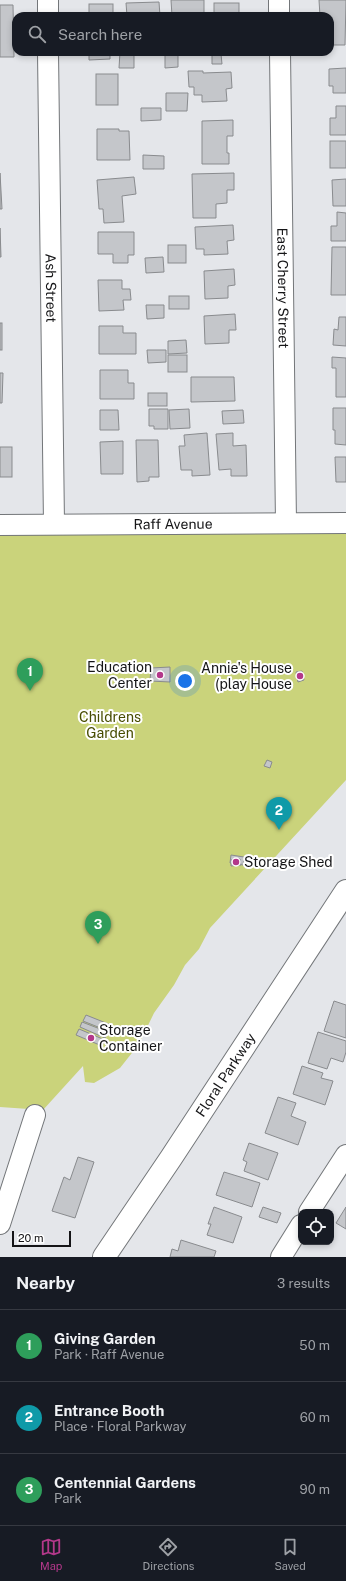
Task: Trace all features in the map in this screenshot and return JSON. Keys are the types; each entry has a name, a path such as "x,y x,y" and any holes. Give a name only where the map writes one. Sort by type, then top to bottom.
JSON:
{"street":[{"path":"48,0 48,12"},
{"path":"279,0 279,12"},
{"name":"Ash Street","path":"48,56 54,524"},
{"name":"East Cherry Street","path":"280,56 286,523"},
{"name":"Raff Avenue","path":"0,525 346,522"},
{"name":"Floral Parkway","path":"104,1257 172,1158 346,891"},
{"path":"0,1224 35,1115"},
{"path":"312,1209 346,1155"},
{"path":"280,1257 298,1230"}],"green space":[{"name":"Childrens Garden","path":"346,529 346,780 210,928 199,949 185,965 174,985 154,1013 139,1044 120,1068 94,1083 85,1082 83,1066 43,1110 0,1107 0,531"}],"building":[{"path":"171,0 204,0 204,12 172,12"},
{"path":"319,0 346,0 345,45 334,45 334,12 320,12"},
{"path":"159,2 160,12 127,12 126,3"},
{"path":"214,3 239,3 239,12 214,12"},
{"path":"89,4 113,4 113,12 89,12"},
{"path":"0,5 13,5 12,56 14,57 0,57"},
{"path":"89,56 110,56 110,59 89,60"},
{"path":"120,56 134,56 134,68 119,68"},
{"path":"165,56 178,56 178,67 165,68"},
{"path":"212,56 221,56 222,64 212,64"},
{"path":"346,68 346,93 333,93 333,86 329,86 329,69"},
{"path":"188,71 203,71 203,73 231,72 232,88 226,89 227,101 202,102 202,95 194,95 194,87 189,87"},
{"path":"96,74 118,74 118,105 96,105"},
{"path":"166,93 188,93 187,111 166,111"},
{"path":"336,106 346,106 346,135 330,135 330,118 336,118"},
{"path":"141,108 161,108 161,120 141,121"},
{"path":"233,120 233,136 227,136 227,153 229,153 229,164 202,164 202,121"},
{"path":"97,129 119,129 119,131 129,131 130,160 97,160"},
{"path":"330,141 346,141 346,168 330,168"},
{"path":"143,155 164,156 164,169 143,169"},
{"path":"0,173 2,209 0,209"},
{"path":"234,173 234,190 227,190 227,203 216,204 216,218 193,218 192,174"},
{"path":"134,177 136,194 122,196 124,222 104,223 103,209 99,209 97,180"},
{"path":"346,179 346,206 333,206 332,180"},
{"path":"337,212 346,213 346,241 331,241 331,226 337,226"},
{"path":"233,225 234,240 227,241 228,254 204,255 204,249 196,249 195,227"},
{"path":"0,228 1,257 0,257"},
{"path":"98,232 134,232 134,255 128,255 128,263 113,263 113,254 98,254"},
{"path":"168,245 186,245 186,263 168,263"},
{"path":"332,247 346,247 346,295 331,295"},
{"path":"163,257 164,272 146,273 145,258"},
{"path":"234,269 235,285 228,286 228,298 205,299 204,271"},
{"path":"98,280 122,280 122,289 130,289 131,300 123,300 124,310 99,311"},
{"path":"169,296 189,296 189,309 169,309"},
{"path":"146,305 164,305 164,318 147,319"},
{"path":"235,314 236,330 229,330 229,343 205,344 204,316"},
{"path":"339,317 346,317 346,346 333,345 334,329 338,330"},
{"path":"0,323 2,323 2,350 0,350"},
{"path":"99,326 123,326 123,333 136,333 136,354 99,354"},
{"path":"186,340 187,353 168,354 168,341"},
{"path":"147,350 166,350 166,362 148,363"},
{"path":"168,355 187,355 187,372 168,372"},
{"path":"332,357 346,358 346,397 336,397 336,368 332,368"},
{"path":"100,370 128,370 128,383 134,383 134,399 100,399"},
{"path":"0,373 3,373 2,403 0,403"},
{"path":"191,377 234,377 235,401 191,402"},
{"path":"148,393 167,393 167,406 148,406"},
{"path":"333,408 346,408 346,445 335,444 335,430 333,430"},
{"path":"149,409 168,409 168,429 154,429 154,426 149,426"},
{"path":"189,409 190,428 170,429 169,410"},
{"path":"100,410 118,410 119,430 100,430"},
{"path":"243,410 244,423 223,424 222,411"},
{"path":"207,433 210,475 192,476 192,470 181,470 179,446 185,446 184,435"},
{"path":"233,433 233,446 246,445 247,476 231,476 231,469 219,470 216,434"},
{"path":"136,440 158,440 159,477 149,477 149,481 137,482"},
{"path":"123,441 123,474 101,474 100,442"},
{"path":"0,447 12,447 12,477 0,477"},
{"path":"335,457 346,457 346,482 336,482"},
{"name":"Education Center","path":"170,667 170,682 150,681 151,668"},
{"name":"Annie's House (play House","path":"302,671 304,680 298,682 296,672"},
{"path":"267,760 272,762 270,768 264,766"},
{"path":"231,855 244,857 243,865 230,863"},
{"name":"Storage Shed","path":"240,859 241,865 231,866 231,860"},
{"path":"334,1001 346,1005 346,1038 324,1031"},
{"name":"Storage Container","path":"86,1015 111,1025 108,1031 83,1021"},
{"name":"Storage Container","path":"82,1022 108,1032 105,1038 80,1027"},
{"name":"Storage Container","path":"79,1029 105,1040 102,1046 76,1035"},
{"path":"318,1032 346,1041 346,1052 343,1062 331,1058 327,1069 308,1063"},
{"path":"302,1066 323,1073 321,1078 333,1081 325,1105 293,1094"},
{"path":"278,1097 296,1103 291,1116 306,1122 298,1145 265,1133"},
{"path":"249,1143 278,1153 268,1180 244,1171 247,1162 243,1160"},
{"path":"78,1157 94,1162 75,1218 52,1211 64,1177 70,1180"},
{"path":"224,1172 260,1183 252,1207 216,1195"},
{"path":"214,1207 242,1217 233,1243 207,1235 211,1224 208,1224"},
{"path":"263,1207 281,1213 277,1223 259,1217"},
{"path":"346,1207 346,1229 336,1223"},
{"path":"181,1240 216,1251 214,1257 170,1257 172,1249 178,1251"}],"place":[{"name":"Education Center","path":"160,675"},
{"name":"Annie's House (play House","path":"300,676"},
{"name":"Giving Garden","path":"30,691"},
{"name":"Entrance Booth","path":"279,830"},
{"name":"Storage Shed","path":"236,862"},
{"name":"Centennial Gardens","path":"98,944"},
{"name":"Storage Container","path":"91,1038"}]}
